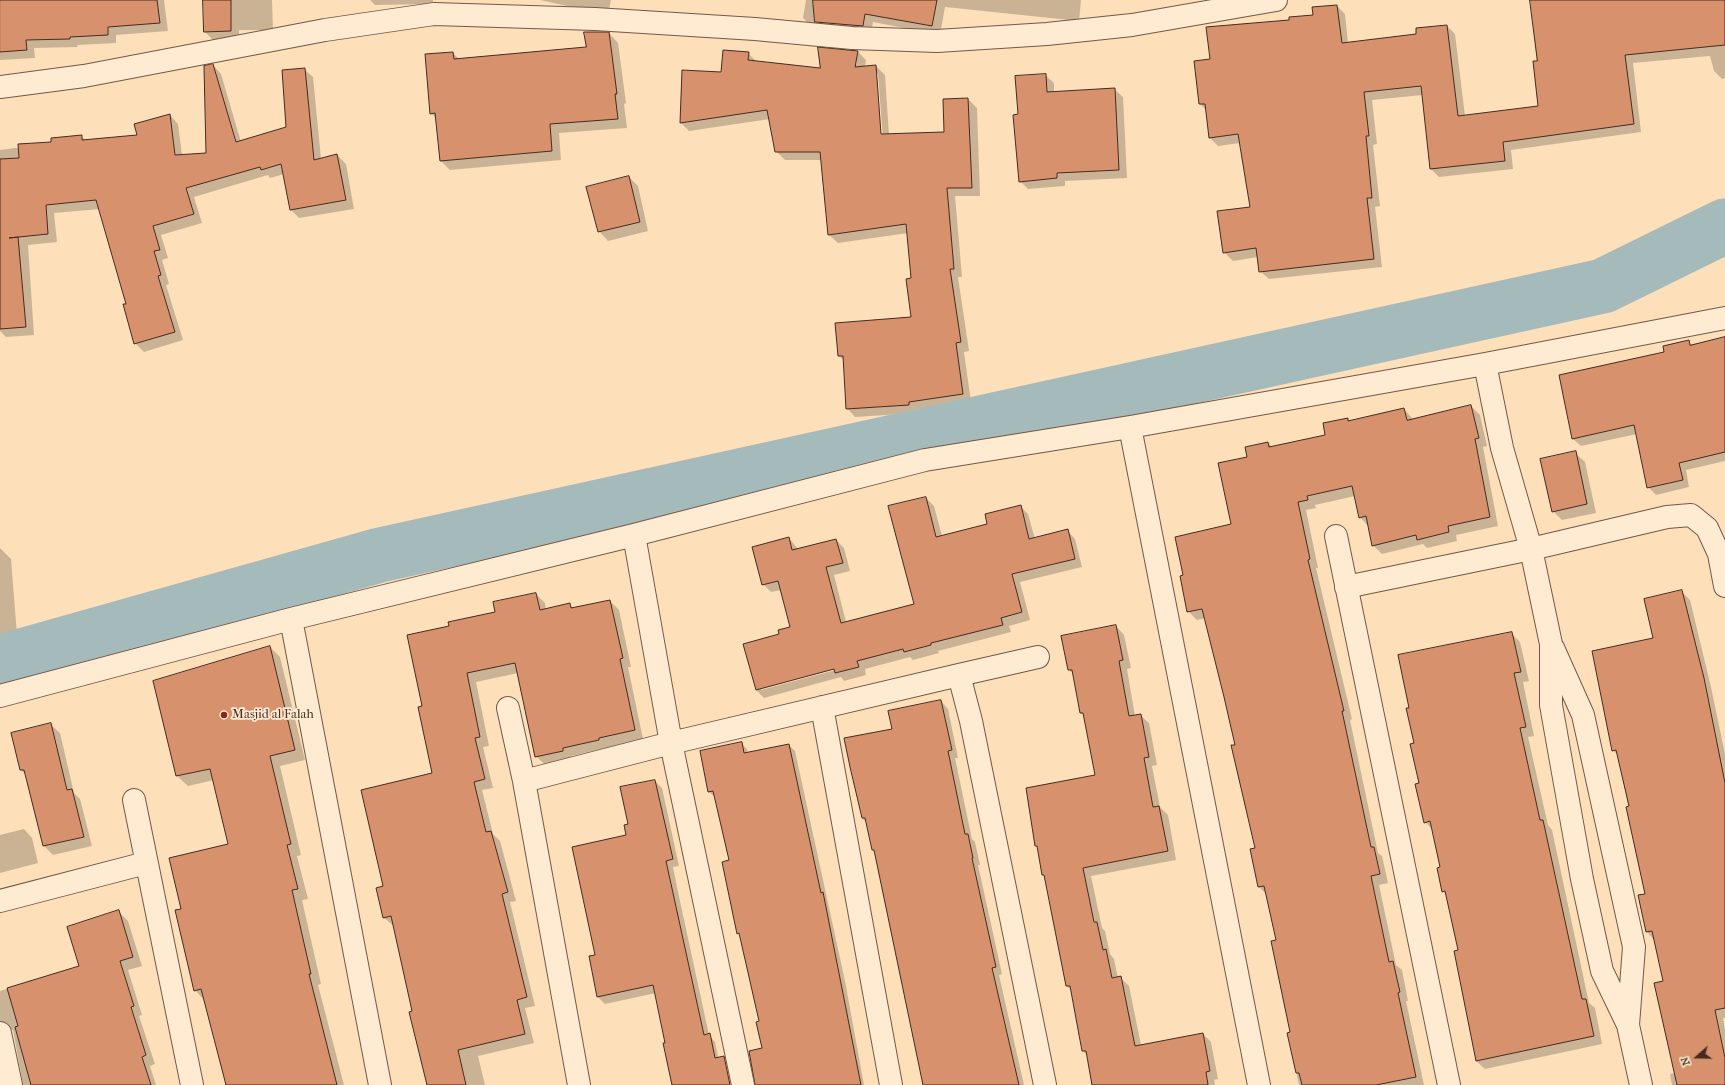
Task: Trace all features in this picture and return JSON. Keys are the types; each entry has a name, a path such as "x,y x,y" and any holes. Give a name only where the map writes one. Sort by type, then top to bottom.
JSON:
{"street":[{"path":"0,88 84,76 325,30 435,7 755,29 852,38 937,41 1047,34 1132,25 1276,0"},
{"path":"0,696 291,619 634,535 925,460 1130,427 1485,364 1725,318"},
{"path":"1485,364 1502,448 1531,549 1551,644 1551,705 1582,879 1602,971 1628,1025 1641,1085"},
{"path":"1130,427 1259,1085"},
{"path":"1346,587 1531,549 1666,517 1691,515 1707,528 1719,554 1725,586"},
{"path":"634,535 671,743 743,1085"},
{"path":"1336,536 1449,1085"},
{"path":"291,619 380,1085"},
{"path":"1551,644 1583,714 1634,946 1628,1025"},
{"path":"524,781 671,743 1038,657"},
{"path":"959,675 971,721 1045,1085"},
{"path":"822,707 891,1085"},
{"path":"508,708 524,781 579,1085"},
{"path":"134,800 192,1085"},
{"path":"0,901 146,863"},
{"path":"0,1033 11,1085"}],"building":[{"path":"0,0 157,0 160,23 108,27 108,35 70,37 70,39 26,40 27,50 0,52"},
{"path":"203,0 231,0 231,31 204,32"},
{"path":"813,0 937,0 932,26 865,14 863,26 815,22"},
{"path":"1530,0 1725,0 1725,45 1625,55 1634,124 1503,142 1505,161 1430,169 1421,86 1364,92 1369,136 1366,136 1372,198 1367,198 1374,259 1259,272 1256,248 1223,253 1217,211 1250,207 1238,134 1209,138 1205,104 1199,104 1194,61 1210,59 1206,27 1289,20 1289,17 1313,15 1312,7 1337,5 1342,43 1416,34 1416,28 1447,25 1458,116 1538,106 1533,61 1537,61"},
{"path":"584,32 609,32 617,94 615,94 618,119 550,124 552,151 440,161 435,113 430,114 425,54 453,52 454,59 586,47"},
{"path":"818,47 858,51 855,67 876,65 881,134 944,132 943,99 968,98 972,188 947,188 954,269 950,269 961,342 956,343 963,394 909,402 909,405 846,409 843,356 838,356 835,323 911,317 906,279 911,278 906,224 828,235 820,152 775,152 767,110 680,123 682,70 721,72 723,50 749,52 748,60 820,68"},
{"path":"213,64 236,142 286,127 282,70 305,68 314,160 337,154 346,200 290,210 281,164 261,170 260,167 186,188 194,214 153,226 160,250 154,251 161,275 158,276 175,332 134,344 123,304 126,304 96,200 46,205 48,234 18,237 26,327 0,329 0,159 19,158 18,144 51,142 51,138 82,135 82,140 137,135 134,124 170,114 175,155 206,153 204,66"},
{"path":"1046,74 1047,92 1115,88 1119,170 1057,173 1057,178 1019,182 1013,115 1018,114 1015,76"},
{"path":"629,176 640,222 598,232 586,187"},
{"path":"1725,337 1725,452 1679,463 1683,480 1647,488 1634,425 1572,439 1559,375 1664,352 1663,346 1689,340 1690,345"},
{"path":"1471,405 1479,438 1475,439 1490,517 1448,526 1449,532 1417,540 1416,535 1372,546 1366,516 1359,518 1352,486 1307,496 1308,500 1298,502 1310,559 1308,560 1344,711 1342,711 1371,847 1374,847 1380,874 1371,876 1389,962 1393,961 1400,992 1398,993 1416,1077 1376,1085 1302,1085 1299,1073 1296,1073 1287,1033 1290,1032 1271,941 1276,940 1264,886 1258,887 1250,849 1255,848 1231,745 1235,745 1224,697 1202,609 1187,612 1180,576 1183,575 1175,537 1231,524 1218,463 1247,457 1245,447 1268,442 1269,447 1325,435 1323,423 1348,418 1348,421 1404,408 1407,420"},
{"path":"1576,451 1587,504 1552,512 1540,459"},
{"path":"926,497 936,537 987,524 985,514 1021,505 1029,539 1068,529 1075,559 1012,574 1022,612 1001,618 1003,625 931,643 931,645 904,652 903,649 857,661 859,667 835,673 834,669 756,690 743,644 779,634 778,630 790,627 778,581 762,585 752,547 789,537 792,550 836,539 843,563 826,567 841,623 914,604 888,506"},
{"path":"1682,590 1704,678 1725,783 1725,1008 1715,1010 1725,1058 1725,1085 1677,1085 1654,983 1663,981 1652,931 1646,932 1638,895 1645,894 1626,807 1629,806 1616,750 1612,751 1592,651 1653,638 1644,599"},
{"path":"536,593 540,610 570,603 571,608 610,600 623,658 620,659 635,730 599,738 599,740 563,748 563,751 535,757 515,663 467,673 480,737 475,738 485,779 474,782 486,832 491,831 508,892 502,894 527,997 517,1000 525,1034 458,1050 466,1085 427,1085 409,1012 412,1011 391,916 383,918 376,888 383,886 361,790 432,773 418,707 422,706 407,635 449,626 448,622 495,612 493,602"},
{"path":"1116,625 1123,660 1119,661 1129,716 1141,714 1149,757 1144,758 1153,807 1159,806 1168,851 1083,868 1094,922 1097,922 1103,950 1106,949 1112,978 1121,976 1135,1046 1203,1033 1210,1071 1206,1072 1208,1085 1092,1085 1086,1051 1082,1051 1070,986 1066,986 1044,875 1042,875 1037,846 1035,846 1026,788 1095,775 1083,713 1080,713 1072,670 1068,670 1061,636"},
{"path":"1512,632 1521,672 1514,673 1526,727 1520,728 1540,820 1543,820 1582,999 1586,999 1594,1036 1476,1061 1454,951 1458,950 1445,891 1442,892 1437,868 1440,867 1430,821 1424,823 1415,784 1419,783 1410,744 1414,743 1406,708 1409,708 1398,655"},
{"path":"270,646 295,750 270,756 291,844 287,845 298,889 292,890 311,974 309,974 337,1085 226,1085 201,989 194,991 175,910 181,909 169,858 228,844 210,769 176,776 153,681"},
{"path":"941,700 952,750 948,751 965,834 968,834 996,967 992,968 1019,1085 923,1085 874,850 872,850 865,818 862,818 844,738 892,729 888,711"},
{"path":"51,723 67,790 72,789 84,837 43,846 24,770 20,770 11,733"},
{"path":"742,742 744,753 789,744 821,893 823,892 861,1085 755,1085 749,1051 762,1048 756,1022 759,1021 739,933 737,934 722,862 729,860 713,791 708,792 700,751"},
{"path":"655,780 673,859 666,861 704,1035 710,1033 715,1058 724,1056 730,1085 672,1085 653,985 597,997 589,956 595,955 572,847 626,835 624,825 628,824 620,787"},
{"path":"119,910 133,957 120,961 134,1006 131,1007 146,1055 142,1057 151,1085 31,1085 15,1027 18,1026 7,988 79,966 67,927"}],"waterway":[{"path":"0,662 380,555 1603,286 1725,226"}],"place":[{"name":"Masjid al Falah","path":"224,715"}]}
